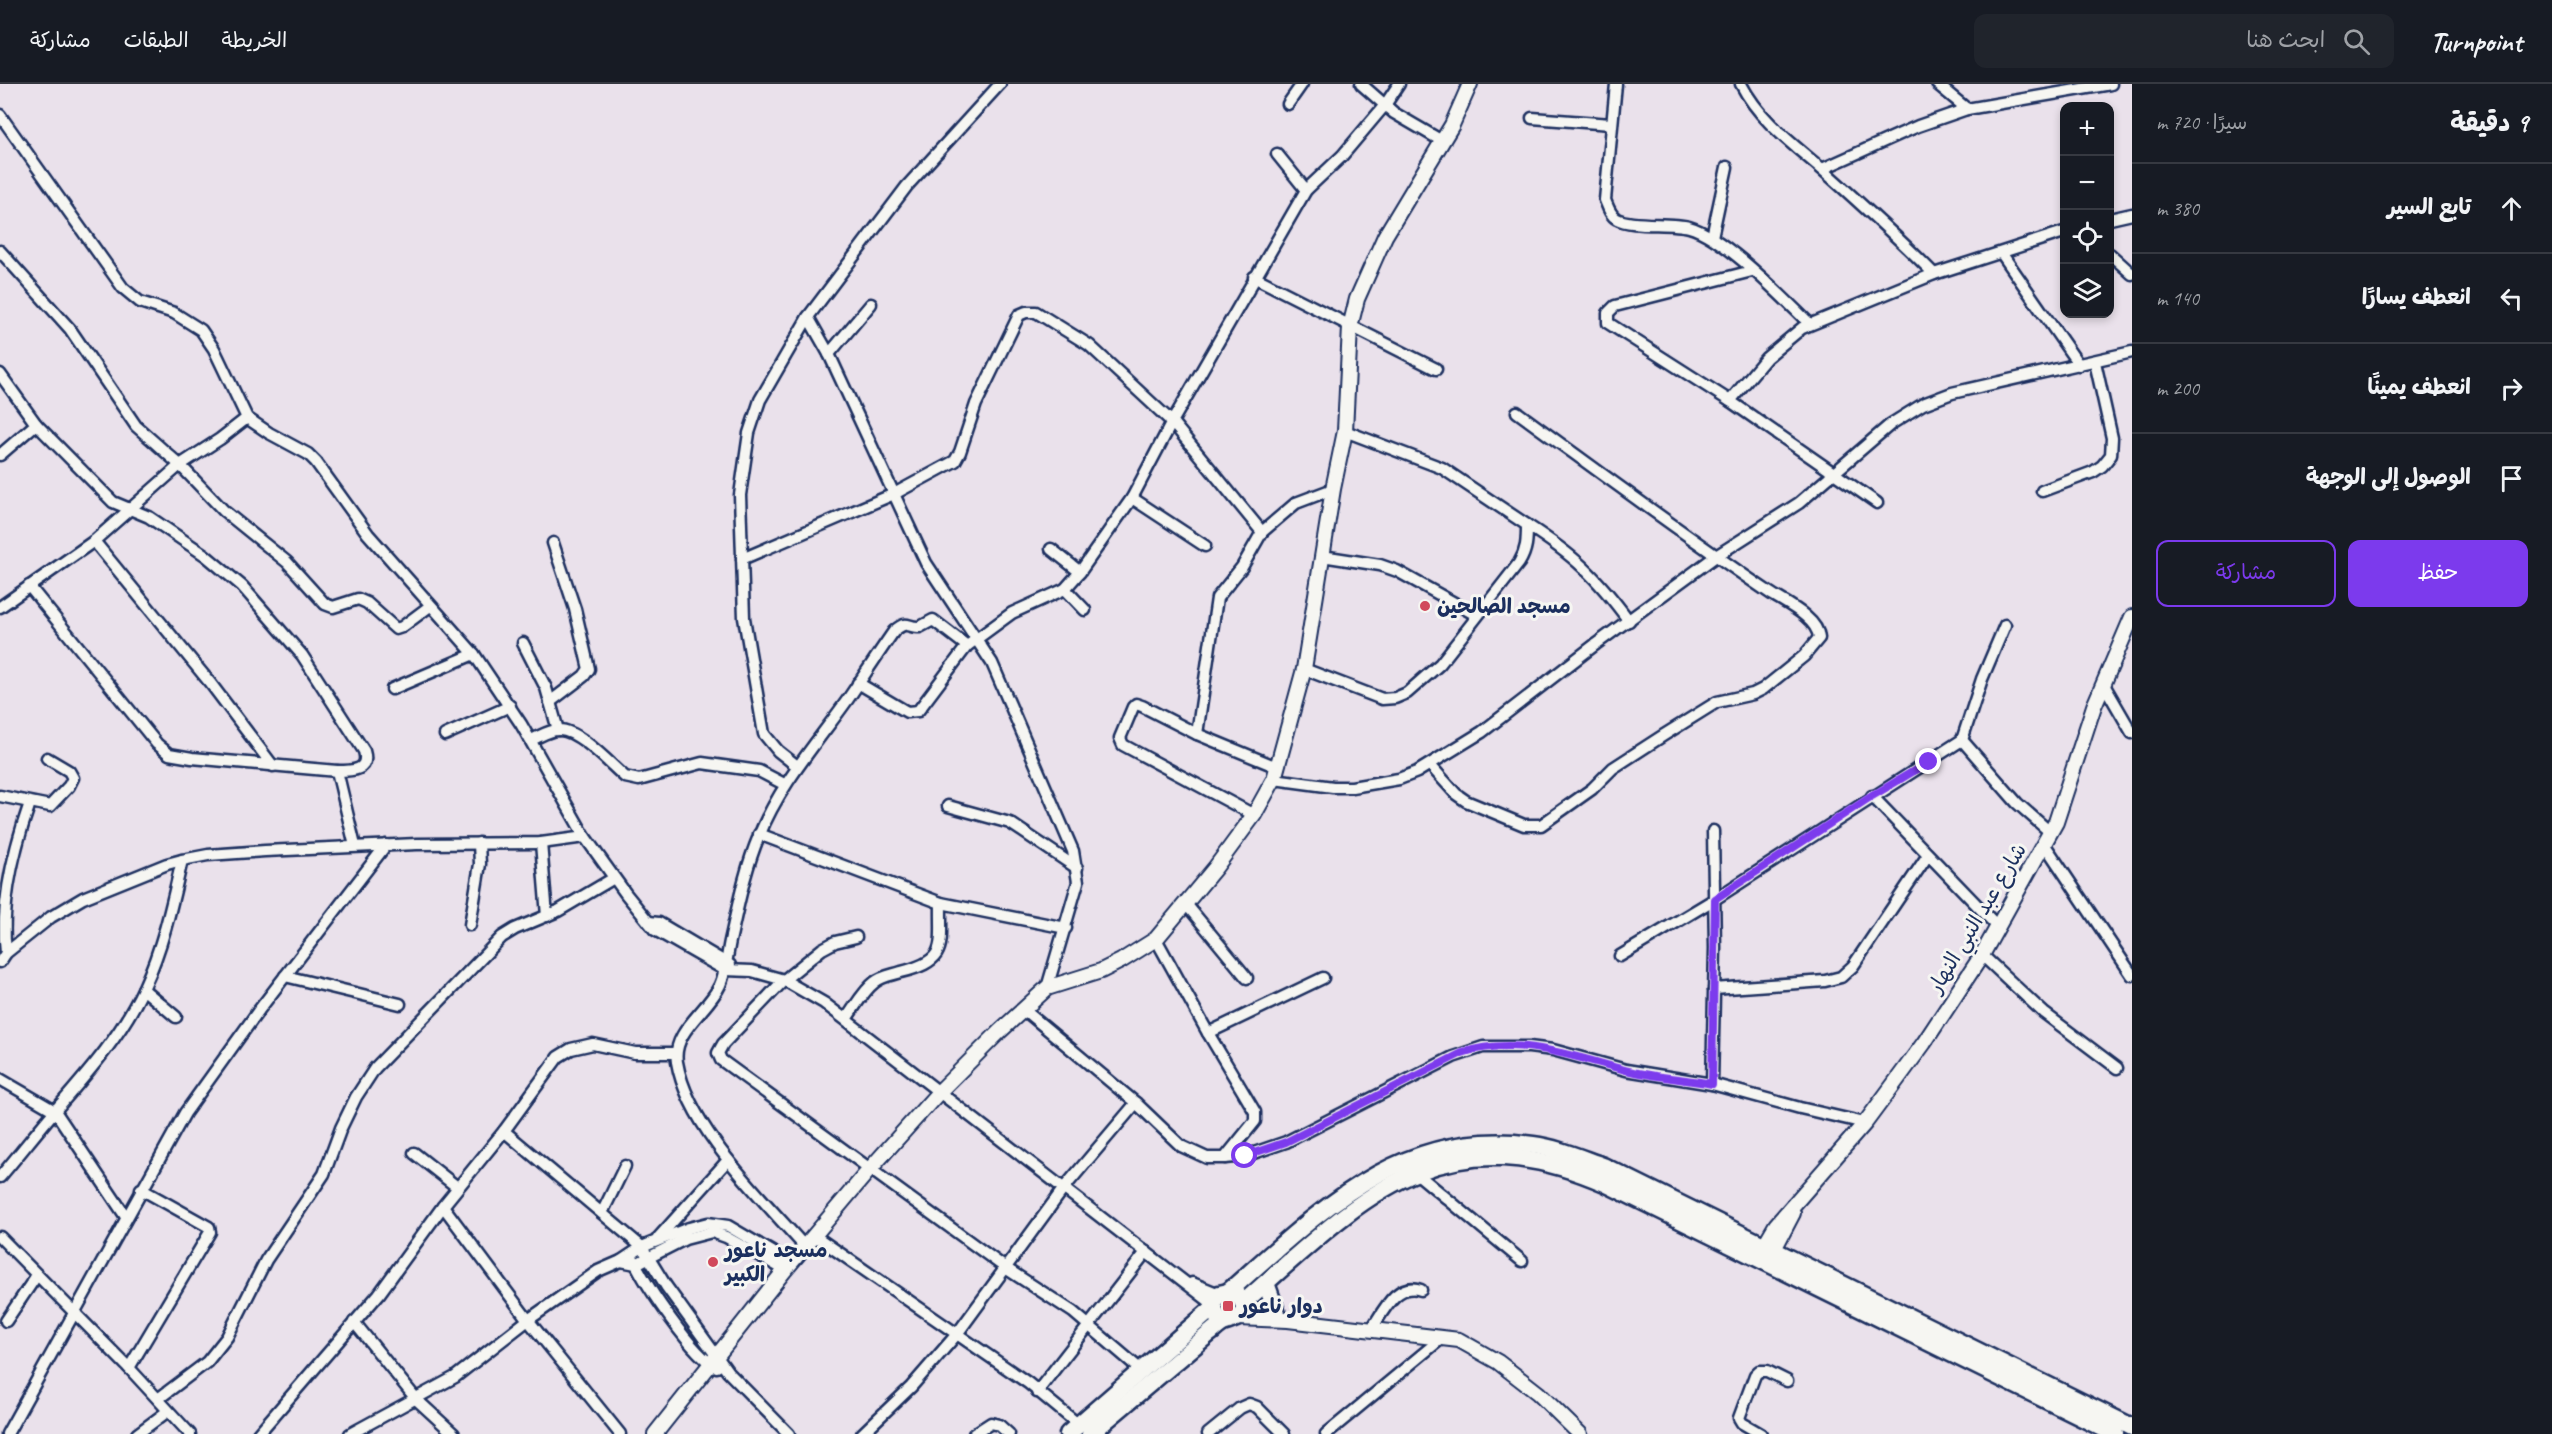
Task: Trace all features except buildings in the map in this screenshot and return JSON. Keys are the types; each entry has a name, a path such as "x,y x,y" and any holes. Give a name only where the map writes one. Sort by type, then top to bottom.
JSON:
{"main road":[{"path":"1079,1431 1218,1299 1311,1219 1362,1183 1407,1159 1463,1145 1510,1143 1534,1145 1603,1166 1765,1254 2115,1434"},
{"path":"1079,1431 1237,1312 1266,1282 1357,1205 1390,1184 1415,1172 1449,1162 1492,1158 1536,1160 1555,1164 1606,1184 1765,1254 2132,1427"},
{"path":"1266,1282 1283,1317"},
{"path":"1218,1299 1234,1293 1237,1312"},
{"path":"1218,1299 1216,1317 1237,1312"}],"street":[{"path":"797,766 772,745 762,728 744,618 740,495 749,433 760,400 808,317 907,186 1000,84"},
{"path":"1288,104 1302,84"},
{"path":"1361,84 1404,120 1442,141"},
{"path":"858,682 907,712 918,711 967,646 1012,613 1065,589 1080,572 1132,498 1172,422 1306,190 1342,156 1385,105 1399,84"},
{"path":"655,1434 788,1267 870,1169 939,1092 1047,988 1101,971 1156,939 1186,904 1254,815 1276,773 1304,669 1333,489 1345,431 1350,327 1357,299 1370,264 1401,207 1462,106 1470,84"},
{"path":"1616,84 1605,200 1609,211 1616,219 1627,222 1677,225 1712,237 1810,324"},
{"path":"1741,84 1754,106 1774,129 1822,169 1934,274"},
{"path":"1937,84 1967,109"},
{"path":"1822,169 1918,126 1967,109 2112,84"},
{"path":"1532,118 1611,124"},
{"path":"1,119 123,288 140,302 188,320 205,335 247,418 312,458 368,534 474,654 531,740 585,837 655,930 729,967 784,980 846,1019 1180,1278 1218,1299"},
{"path":"1277,154 1306,190"},
{"path":"1712,237 1727,167"},
{"path":"2114,218 2132,214"},
{"path":"1730,400 1776,349 1810,324 1934,274 2002,254 2060,233"},
{"path":"0,251 70,329 132,422 180,465 224,511 287,562 329,607 358,599 367,603 396,629 430,606"},
{"path":"2002,254 2079,365"},
{"path":"2114,258 2132,273"},
{"path":"1752,271 1615,306 1607,318 1611,327 1730,400 1878,503"},
{"path":"1254,277 1436,369"},
{"path":"829,354 871,304"},
{"path":"742,559 894,495 955,461 988,378 1019,315 1026,312 1036,312 1089,345 1172,422 1262,532"},
{"path":"808,317 829,354 926,563 992,663 1073,851 1078,882 1047,988"},
{"path":"1254,815 1120,742 1132,707 1136,704 1276,773 1333,787 1352,787 1399,778 1430,765 1482,732 1596,644 1716,556 1798,503 1891,424 1929,401 1979,386 2132,352"},
{"path":"2042,491 2093,472 2102,466 2111,455 2112,438 2095,362"},
{"path":"0,374 36,424 105,495 129,510 149,517 226,571 251,596 302,655 364,751 365,761 360,769 337,771 183,757 163,750 29,586"},
{"path":"1430,765 1456,794 1466,801 1524,825 1541,825 1592,789 1613,768 1717,702 1753,694 1763,689 1814,647 1820,638 1819,632 1801,614 1716,556 1517,412"},
{"path":"0,607 94,541 180,465 220,440 247,418"},
{"path":"0,455 36,424"},
{"path":"1345,431 1442,468 1584,566 1606,590 1629,621"},
{"path":"1197,734 1217,598 1242,567 1262,532 1296,503 1333,489"},
{"path":"1132,498 1205,546"},
{"path":"1304,669 1382,699 1395,699 1407,693 1440,664 1525,553 1527,525"},
{"path":"94,541 218,693 273,766"},
{"path":"550,702 584,676 589,669 575,609 553,543"},
{"path":"1051,549 1080,572"},
{"path":"1322,556 1380,565 1397,571 1476,615"},
{"path":"1065,589 1085,610"},
{"name":"شارع عبد النبي النهار","path":"1765,1254 1795,1205 1865,1123 1924,1043 1982,955 2048,839 2103,684 2132,617"},
{"path":"805,1247 728,1160 699,1117 679,1070 676,1053 682,1036 716,993 729,967 741,895 759,834 784,784 894,631 902,625 920,627 933,620 967,646"},
{"path":"1620,956 1715,899 1962,740 1982,679 2005,625"},
{"path":"523,643 539,673 558,729"},
{"path":"392,689 474,654"},
{"path":"2103,684 2132,734"},
{"path":"445,735 510,706"},
{"path":"531,740 558,729 579,737 625,777 634,780 702,763 759,771 784,784"},
{"path":"1962,740 2048,839 2132,975"},
{"path":"0,796 50,806 73,780 69,771 46,758"},
{"path":"337,771 356,846"},
{"path":"1872,796 1998,927"},
{"path":"3,958 4,923 10,873 30,803"},
{"path":"948,806 1010,823 1077,868"},
{"path":"1712,1084 1715,899 1713,831"},
{"path":"759,834 941,903 1066,928"},
{"path":"3,958 51,917 83,898 158,867 182,860 226,854 356,846 541,843 585,837"},
{"path":"470,925 479,869 479,843"},
{"path":"541,843 547,916"},
{"path":"7,1434 141,1189 193,1101 386,845"},
{"path":"1714,989 1826,981 1840,977 1860,957 1928,855"},
{"path":"3,1170 99,1059 143,989 165,932 182,860"},
{"path":"158,1399 207,1362 226,1337 266,1260 324,1174 340,1128 375,1068 502,937 547,916 614,878"},
{"path":"846,1019 875,982 886,976 922,967 933,960 939,948 941,903"},
{"path":"1186,904 1247,978"},
{"path":"856,937 829,945 784,980 723,1044 719,1050 719,1056 733,1070 1006,1269 1073,1312 1088,1327 1142,1370"},
{"path":"1156,939 1256,1116 1255,1121 1225,1158"},
{"path":"1982,955 2044,1013 2117,1068"},
{"path":"285,976 400,1004"},
{"path":"1208,1033 1323,978"},
{"path":"143,989 176,1017"},
{"path":"1023,1009 1136,1103 1189,1151 1208,1158 1245,1156 1286,1142 1462,1053 1483,1047 1553,1050 1626,1070 1712,1084 1865,1123"},
{"path":"258,1434 395,1272 457,1187 504,1131 551,1064 571,1049 593,1044 635,1053 676,1053"},
{"path":"0,1079 55,1111 126,1217"},
{"path":"862,1434 911,1387 957,1334 1064,1188 1136,1103"},
{"path":"504,1131 642,1247 714,1360"},
{"path":"414,1154 457,1187"},
{"path":"654,1242 728,1160"},
{"path":"602,1213 625,1166"},
{"path":"1415,1172 1522,1261"},
{"path":"129,1368 210,1230 141,1189"},
{"path":"443,1206 528,1320 620,1434"},
{"path":"350,1434 417,1400 455,1377 586,1278 621,1261 642,1247 701,1224 721,1224 742,1233 788,1267"},
{"path":"621,1261 636,1264 697,1234 712,1232 788,1267"},
{"path":"815,1236 1037,1392 1079,1431"},
{"path":"0,1237 129,1368 190,1434"},
{"path":"631,1238 631,1253 636,1264 674,1321 789,1434"},
{"path":"1037,1392 1146,1252"},
{"path":"6,1321 37,1275"},
{"path":"1371,1330 1394,1296 1403,1289 1412,1287 1421,1290"},
{"path":"1237,1312 1442,1338 1468,1344 1498,1362 1538,1393 1580,1434"},
{"path":"354,1322 417,1400 454,1434"},
{"path":"1326,1434 1442,1338"},
{"path":"1761,1434 1742,1424 1739,1418 1755,1375 1759,1371 1767,1371 1787,1381"},
{"path":"1209,1434 1240,1408 1249,1404 1257,1407 1284,1434"},
{"path":"137,1434 168,1411"},
{"path":"974,1434 991,1423 999,1425 1009,1434"}],"place":[{"name":"مسجد الصالحين","path":"1425,606"},
{"name":"مسجد ناعور الكبير","path":"713,1262"},
{"name":"دوار ناعور","path":"1228,1306"}],"route":[{"path":"1245,1156 1286,1142 1462,1053 1483,1047 1541,1048 1576,1055 1626,1070 1712,1084 1715,899 1872,796 1929,762"}]}
